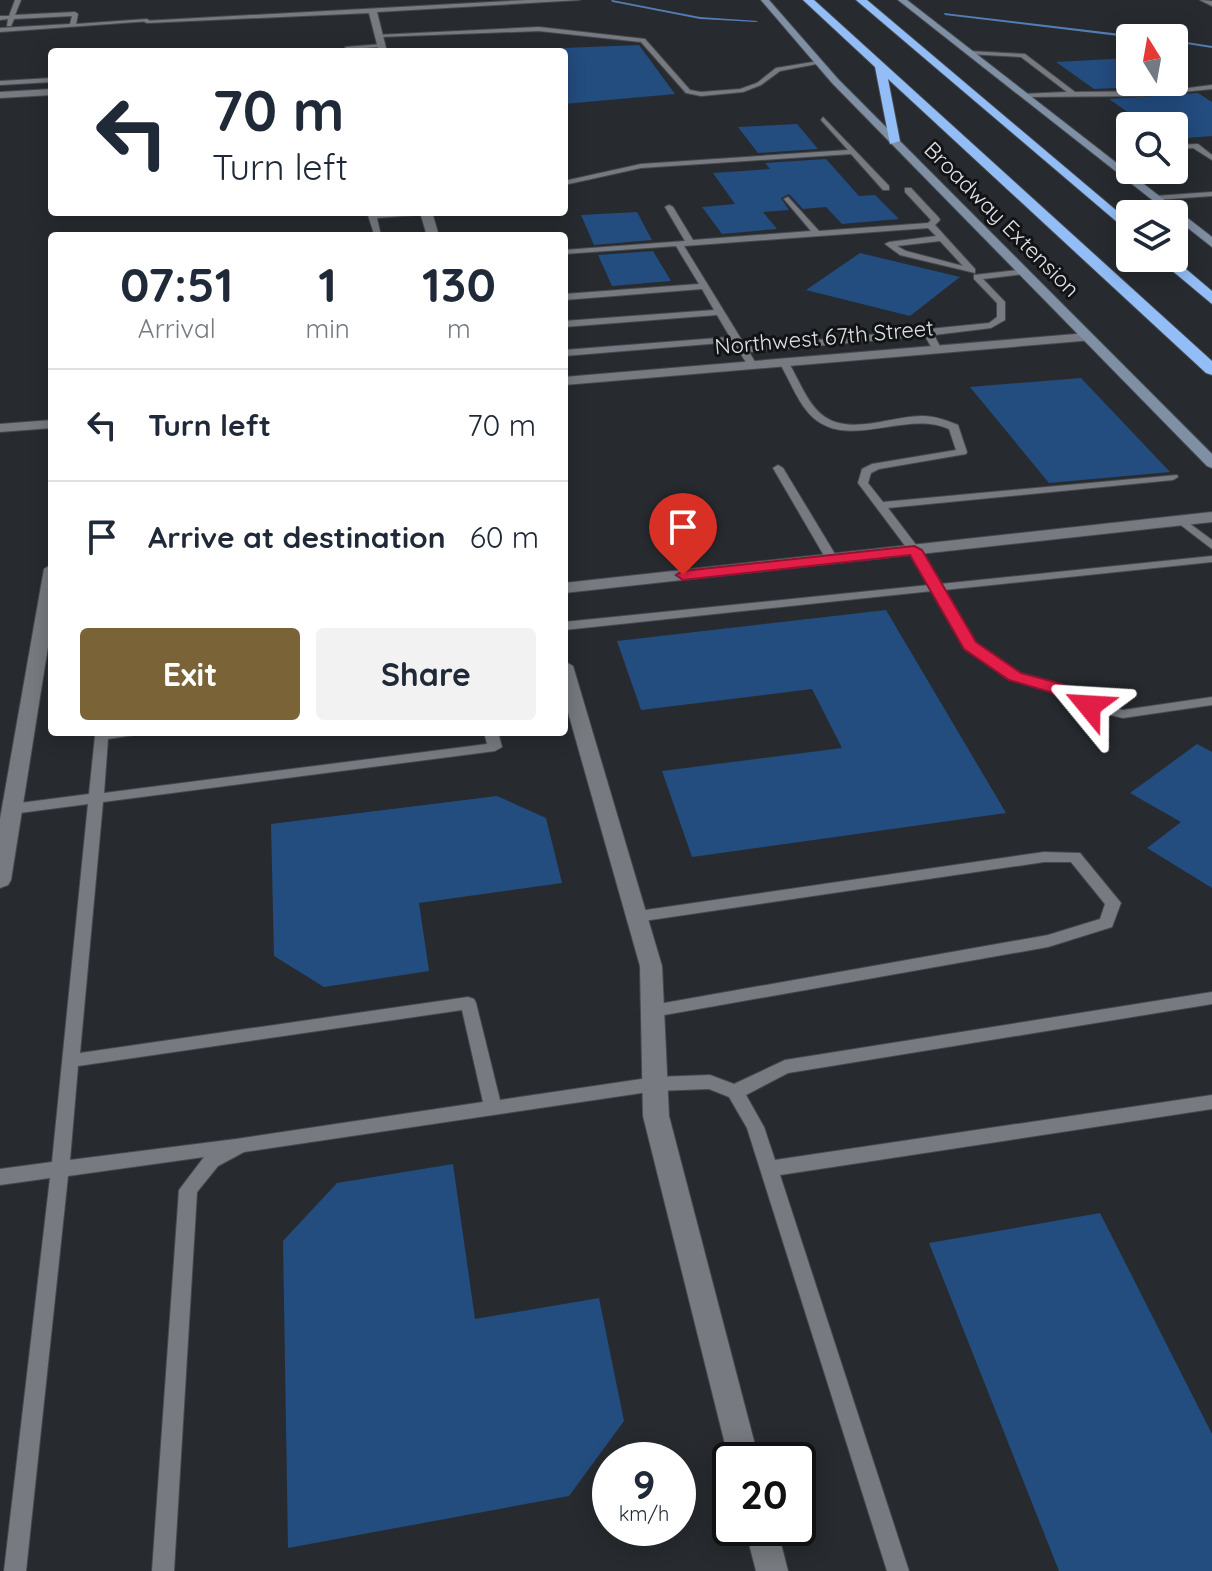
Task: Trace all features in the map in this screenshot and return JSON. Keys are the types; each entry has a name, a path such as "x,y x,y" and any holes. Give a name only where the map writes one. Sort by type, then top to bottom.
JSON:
{"highway":[{"name":"Broadway Extension","path":"808,0 1212,370"},
{"path":"861,0 1116,217"},
{"path":"880,67 894,141"},
{"path":"1180,272 1212,299"}],"main road":[{"name":"Broadway Extension","path":"765,0 819,63 894,141 1212,463"},
{"path":"902,0 1212,243"}],"street":[{"path":"147,21 576,0"},
{"path":"1204,0 1212,4"},
{"path":"372,10 381,44"},
{"path":"0,95 48,92"},
{"name":"Northwest 67th Street","path":"568,381 1088,337"},
{"path":"0,428 48,424"},
{"path":"568,588 1212,517"},
{"path":"0,880 48,593"},
{"path":"568,683 651,966 656,1116 739,1442"},
{"path":"766,1546 772,1571"}],"lane":[{"path":"4,29 18,0"},
{"path":"0,18 75,14 72,26"},
{"path":"4,29 147,21"},
{"path":"348,47 539,29 599,37 631,37 643,40 688,92 701,94 741,91 759,84 778,69 819,63"},
{"path":"969,53 1023,55 1073,94"},
{"path":"0,83 48,80"},
{"path":"14,94 17,82"},
{"path":"1023,95 1073,94 1094,97 1212,87"},
{"path":"823,119 886,188"},
{"path":"1188,146 1195,146 1212,158"},
{"path":"568,182 641,166 853,152"},
{"path":"568,252 930,225 936,220 908,190"},
{"path":"1155,198 1212,194"},
{"path":"788,199 817,234"},
{"path":"669,207 691,243"},
{"path":"743,350 928,333 991,325 1002,318 1001,302 930,225"},
{"path":"941,238 889,244 903,253 974,274 1023,271"},
{"path":"679,244 752,365"},
{"path":"568,297 705,286"},
{"path":"568,324 721,312"},
{"path":"928,333 937,350"},
{"path":"568,353 736,339"},
{"path":"784,362 819,418 831,424 855,426 933,418 954,427 962,452 876,466 866,471 863,483 914,550 970,645 1015,676 1056,688 1089,706 1123,714 1212,701"},
{"path":"778,468 832,559"},
{"path":"880,506 1173,477"},
{"path":"1182,521 1212,546"},
{"path":"568,626 1212,559"},
{"path":"15,1571 60,1169 102,736"},
{"path":"12,809 495,747 492,736"},
{"path":"637,916 1044,857 1075,857 1113,903 1107,923 1048,941 653,1011"},
{"path":"735,1092 785,1067 1212,998"},
{"path":"70,1061 468,1003 493,1108"},
{"path":"0,1177 655,1084 710,1082 735,1092 755,1127 898,1571"},
{"path":"769,1169 1212,1102"},
{"path":"163,1571 188,1190 212,1161 241,1145"}],"building":[{"path":"639,45 675,94 568,104 568,48 564,48"},
{"path":"1116,59 1116,88 1094,89 1056,62"},
{"path":"1198,93 1212,102 1212,136 1188,138 1188,112 1128,112 1109,99 1188,96"},
{"path":"797,124 818,149 758,153 738,127"},
{"path":"826,159 859,196 875,195 899,219 842,224 826,207 803,209 789,194 781,198 789,210 763,212 777,229 722,234 702,207 735,204 713,173 770,169 765,163"},
{"path":"637,212 652,240 594,245 581,215"},
{"path":"653,251 671,281 612,286 598,255"},
{"path":"860,253 960,277 910,316 806,290"},
{"path":"1081,378 1170,472 1049,483 970,387"},
{"path":"886,610 1006,813 692,857 662,771 842,748 812,689 641,710 617,641"},
{"path":"1197,744 1212,752 1212,888 1147,848 1181,822 1130,793"},
{"path":"497,796 546,818 562,883 419,903 429,971 324,987 274,956 271,824"},
{"path":"453,1164 475,1319 599,1298 624,1421 609,1442 592,1442 592,1465 569,1496 288,1548 283,1241 337,1183"},
{"path":"1100,1213 1212,1434 1212,1571 1059,1571 929,1243"}],"waterway":[{"path":"613,1 700,18 756,21"},
{"path":"945,14 1116,34"},
{"path":"1188,43 1212,47"}],"route":[{"path":"683,575 914,550 970,645 1015,676 1056,688 1089,706"}]}
